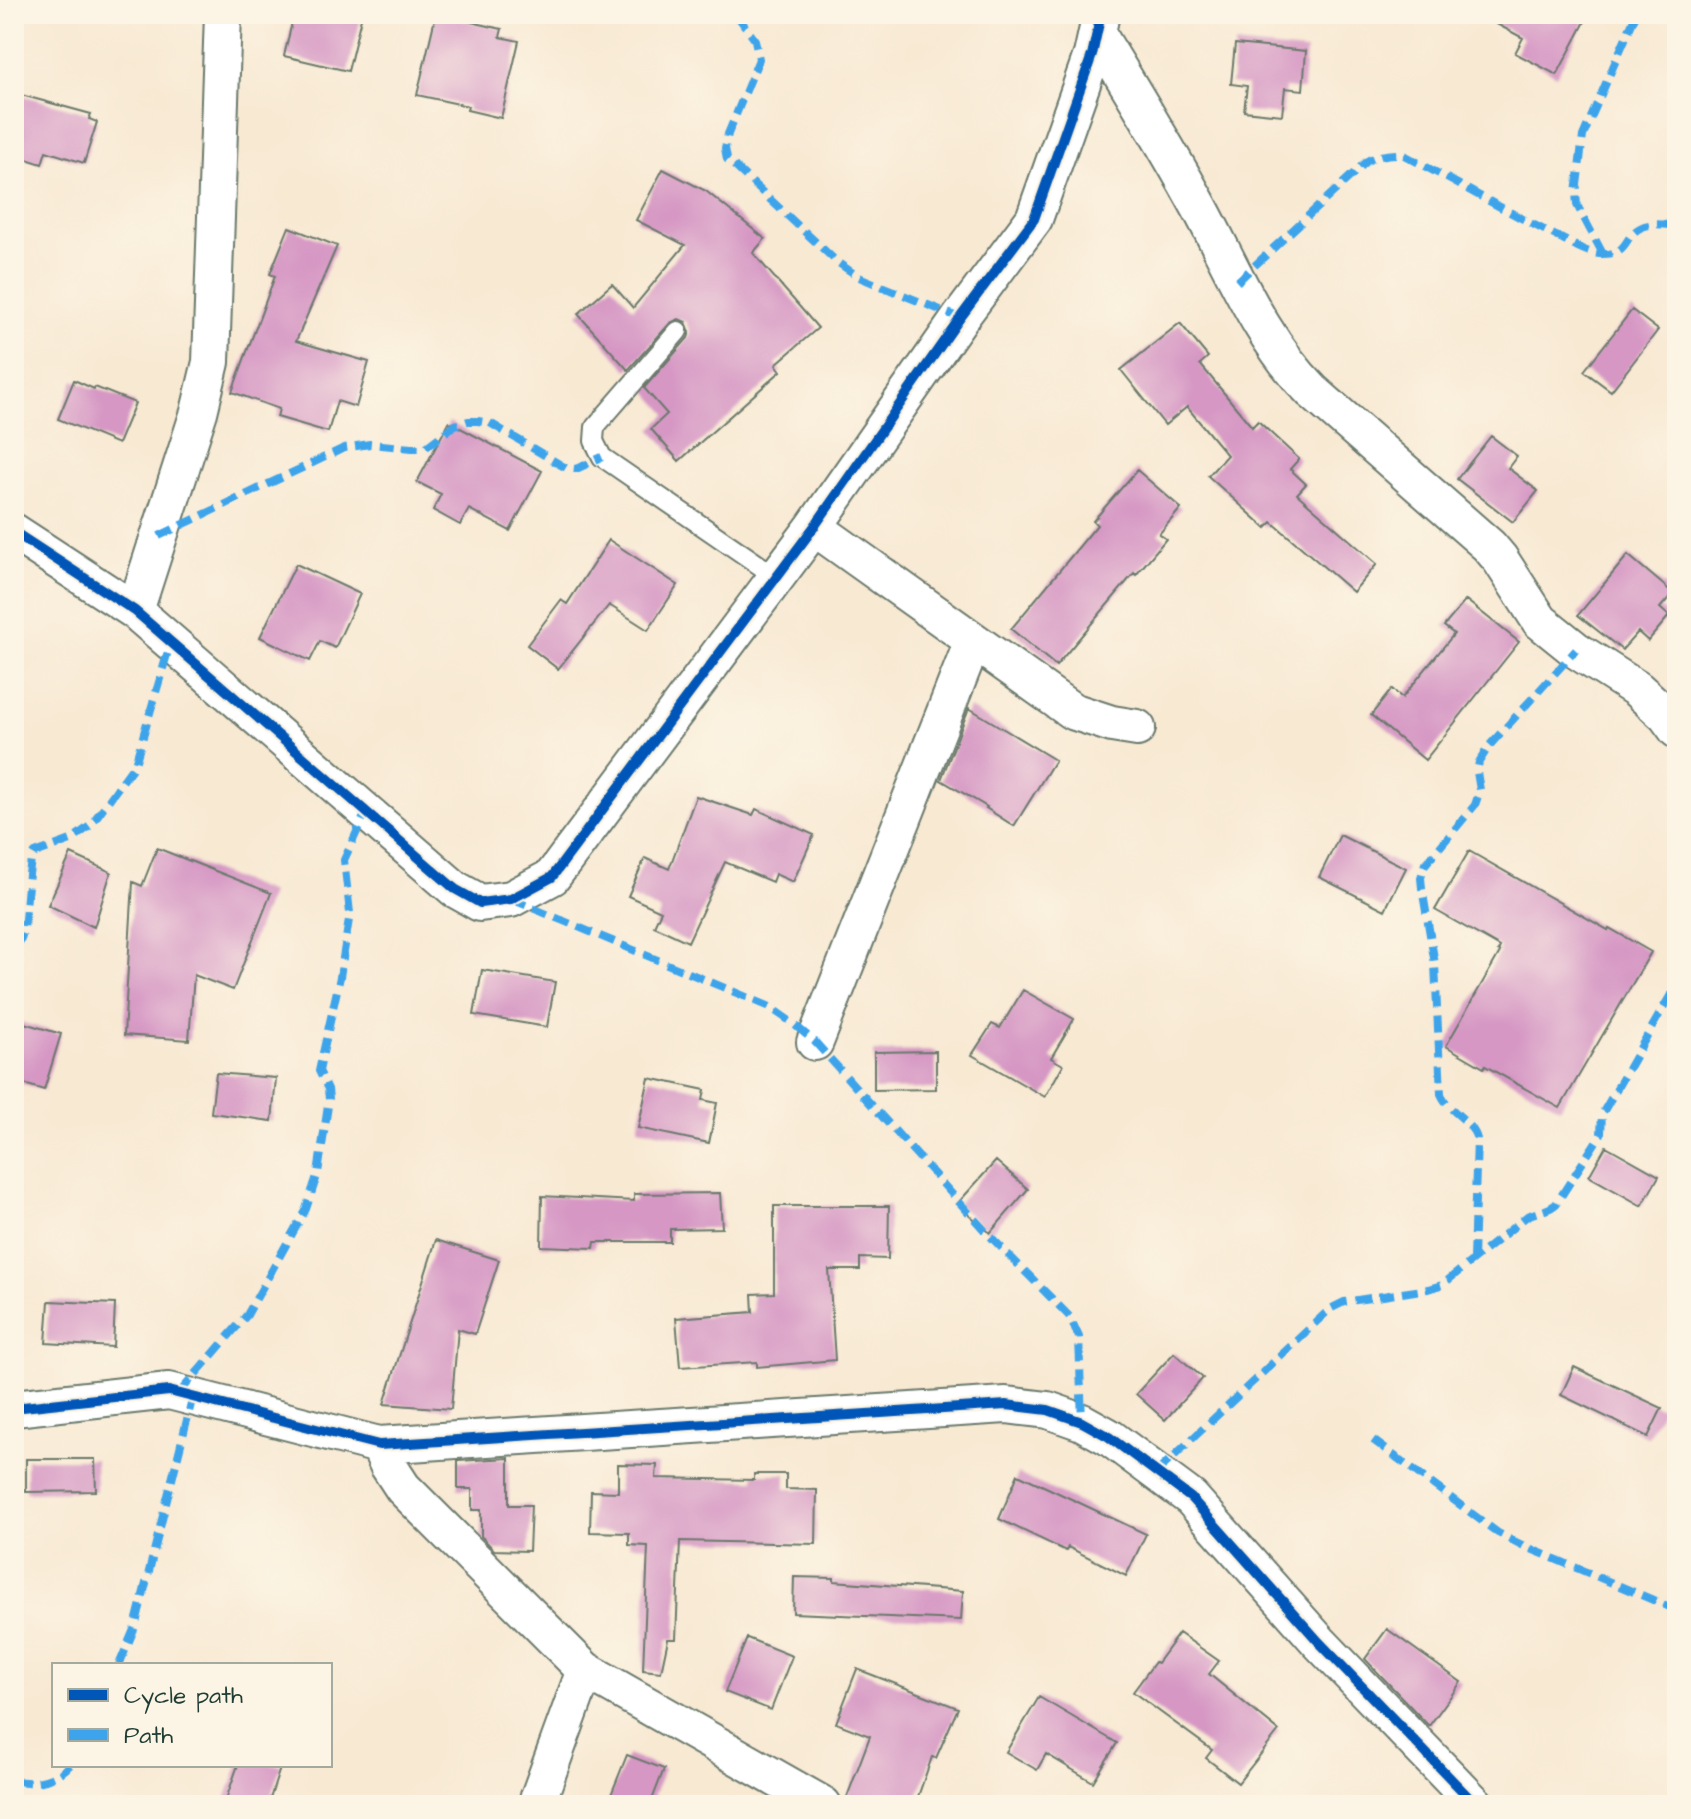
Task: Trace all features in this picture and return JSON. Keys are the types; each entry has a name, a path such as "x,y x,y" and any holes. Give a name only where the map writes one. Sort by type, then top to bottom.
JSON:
{"street":[{"path":"135,611 199,412 211,362 223,14"},
{"path":"14,532 135,611 455,889 480,903 511,899 552,877 814,527 960,318 1034,219 1081,86 1099,24"},
{"path":"1099,24 1244,294 1292,371 1489,546 1540,621 1576,650 1637,689 1666,715 1677,730"},
{"path":"814,527 1072,711 1112,724 1137,728"},
{"path":"815,1042 973,641"},
{"path":"14,1408 169,1391 379,1445 1006,1405 1048,1410 1082,1422 1109,1437 1191,1498 1319,1642 1476,1805"},
{"path":"379,1445 403,1488 585,1670 823,1805"},
{"path":"536,1805 585,1670"}],"lane":[{"path":"678,331 595,427 594,441 602,457 775,576"}],"building":[{"path":"294,14 362,14 348,71 284,56"},
{"path":"436,14 502,29 500,37 519,41 501,118 467,110 468,106 417,95"},
{"path":"1478,14 1589,14 1557,75 1515,53 1523,38"},
{"path":"1235,44 1306,51 1303,90 1285,88 1282,115 1244,111 1247,86 1231,84"},
{"path":"14,93 91,114 89,119 97,122 84,163 46,151 42,164 14,155"},
{"path":"663,169 706,191 765,239 753,253 818,328 776,364 781,371 679,461 651,429 667,414 644,388 688,338 690,332 686,322 679,319 670,323 628,370 578,314 612,284 633,308 685,245 636,220"},
{"path":"289,227 337,246 296,341 369,362 356,407 337,401 328,432 277,417 279,409 232,392 275,276 270,274"},
{"path":"1632,310 1658,330 1611,391 1584,371"},
{"path":"1180,323 1208,357 1200,364 1252,427 1258,421 1299,459 1290,469 1306,484 1297,494 1377,564 1353,592 1272,522 1266,528 1208,476 1227,455 1187,407 1165,425 1121,370"},
{"path":"74,380 135,403 118,444 58,419"},
{"path":"449,422 542,471 510,531 469,509 460,525 433,510 441,494 417,482"},
{"path":"1491,436 1517,456 1508,468 1538,491 1513,522 1457,479"},
{"path":"1137,470 1181,508 1159,534 1166,539 1056,666 1011,629 1097,525 1093,521"},
{"path":"609,540 678,585 648,630 609,605 558,669 527,645 561,600 567,604"},
{"path":"1628,555 1673,593 1660,608 1669,616 1648,641 1638,632 1622,650 1578,615"},
{"path":"296,564 360,594 335,648 320,641 310,661 260,637"},
{"path":"1466,600 1519,642 1425,760 1371,715 1392,689 1402,698 1454,634 1444,626"},
{"path":"969,708 1055,760 1014,826 941,780"},
{"path":"696,796 753,815 756,809 814,835 793,882 775,874 772,882 725,862 688,942 654,926 661,911 628,896 645,858 669,869"},
{"path":"1340,835 1406,868 1385,910 1319,877"},
{"path":"157,848 271,893 233,990 194,975 189,1040 124,1035 133,882 142,886"},
{"path":"1469,851 1651,952 1560,1108 1446,1046 1500,952 1500,947 1435,910"},
{"path":"71,854 111,872 94,927 48,905"},
{"path":"482,970 555,982 547,1027 474,1015"},
{"path":"1023,990 1074,1019 1051,1058 1063,1065 1045,1097 972,1055 992,1024 1000,1028"},
{"path":"14,1020 61,1034 44,1090 14,1081"},
{"path":"936,1051 936,1089 874,1090 874,1052"},
{"path":"216,1073 276,1078 272,1121 211,1113"},
{"path":"649,1078 705,1090 703,1100 717,1103 709,1143 638,1128"},
{"path":"1606,1146 1659,1176 1642,1206 1589,1176"},
{"path":"996,1161 1028,1189 990,1233 957,1204"},
{"path":"720,1193 722,1228 670,1229 670,1242 595,1242 594,1248 541,1246 542,1196 634,1201 634,1194"},
{"path":"774,1206 889,1206 888,1259 860,1258 860,1270 829,1270 835,1360 757,1367 757,1362 680,1367 676,1318 753,1312 752,1294 774,1293"},
{"path":"436,1240 499,1260 475,1334 458,1329 451,1409 384,1404"},
{"path":"49,1301 115,1304 113,1347 46,1343"},
{"path":"1174,1353 1203,1378 1165,1420 1136,1394"},
{"path":"1574,1367 1662,1408 1648,1437 1561,1395"},
{"path":"509,1458 509,1505 531,1505 529,1551 494,1550 481,1536 481,1510 472,1510 472,1489 458,1489 458,1461"},
{"path":"26,1459 95,1459 96,1491 26,1492"},
{"path":"618,1464 657,1465 656,1478 754,1480 754,1474 786,1474 786,1489 817,1490 816,1544 680,1541 676,1639 668,1639 661,1672 643,1670 648,1546 629,1545 629,1533 590,1532 591,1491 618,1492"},
{"path":"1018,1474 1146,1534 1126,1576 1068,1547 1066,1551 999,1519"},
{"path":"794,1577 963,1591 961,1620 793,1613"},
{"path":"1387,1629 1461,1682 1429,1726 1365,1659"},
{"path":"1179,1633 1219,1661 1209,1674 1279,1731 1238,1783 1206,1758 1212,1750 1133,1692"},
{"path":"747,1638 792,1656 771,1710 725,1692"},
{"path":"857,1669 958,1708 936,1758 932,1757 915,1805 844,1805 870,1736 836,1723"},
{"path":"1039,1697 1117,1743 1093,1782 1046,1754 1037,1770 1006,1752"},
{"path":"627,1755 664,1769 650,1805 607,1805"},
{"path":"237,1767 280,1767 268,1805 224,1805"}],"marked path":[{"path":"736,14 755,40 759,59 728,134 725,148 727,159 837,262 859,277 960,318"},
{"path":"1603,254 1577,205 1583,136 1636,14"},
{"path":"1237,282 1367,161 1388,155 1402,154 1590,252 1602,254 1617,251 1644,226 1677,226"},
{"path":"159,536 344,448 370,444 425,448 455,425 468,421 490,423 566,468 576,469 602,457"},
{"path":"14,947 24,930 31,860 35,853 71,840 90,826 135,764 171,641"},
{"path":"1473,1259 1477,1139 1441,1094 1435,964 1421,878 1424,866 1475,805 1480,790 1479,762 1489,746 1576,650"},
{"path":"180,1392 247,1315 306,1209 318,1173 329,1099 328,1089 319,1071 340,977 350,913 344,860 366,812"},
{"path":"511,899 768,1006 815,1042 987,1233 1070,1317 1079,1337 1082,1422"},
{"path":"1157,1472 1330,1309 1344,1302 1442,1285 1526,1217 1556,1204 1601,1134 1602,1114 1677,984"},
{"path":"120,1663 135,1627 193,1396"},
{"path":"1373,1440 1498,1533 1677,1610"},
{"path":"14,1780 44,1780 68,1767"}],"cycle path":[{"path":"14,532 135,611 455,889 480,903 511,899 552,877 814,527 960,318 1034,219 1092,55 1101,14"},
{"path":"14,1408 169,1391 379,1445 1006,1405 1048,1410 1082,1422 1109,1437 1191,1498 1319,1642 1476,1805"}]}
